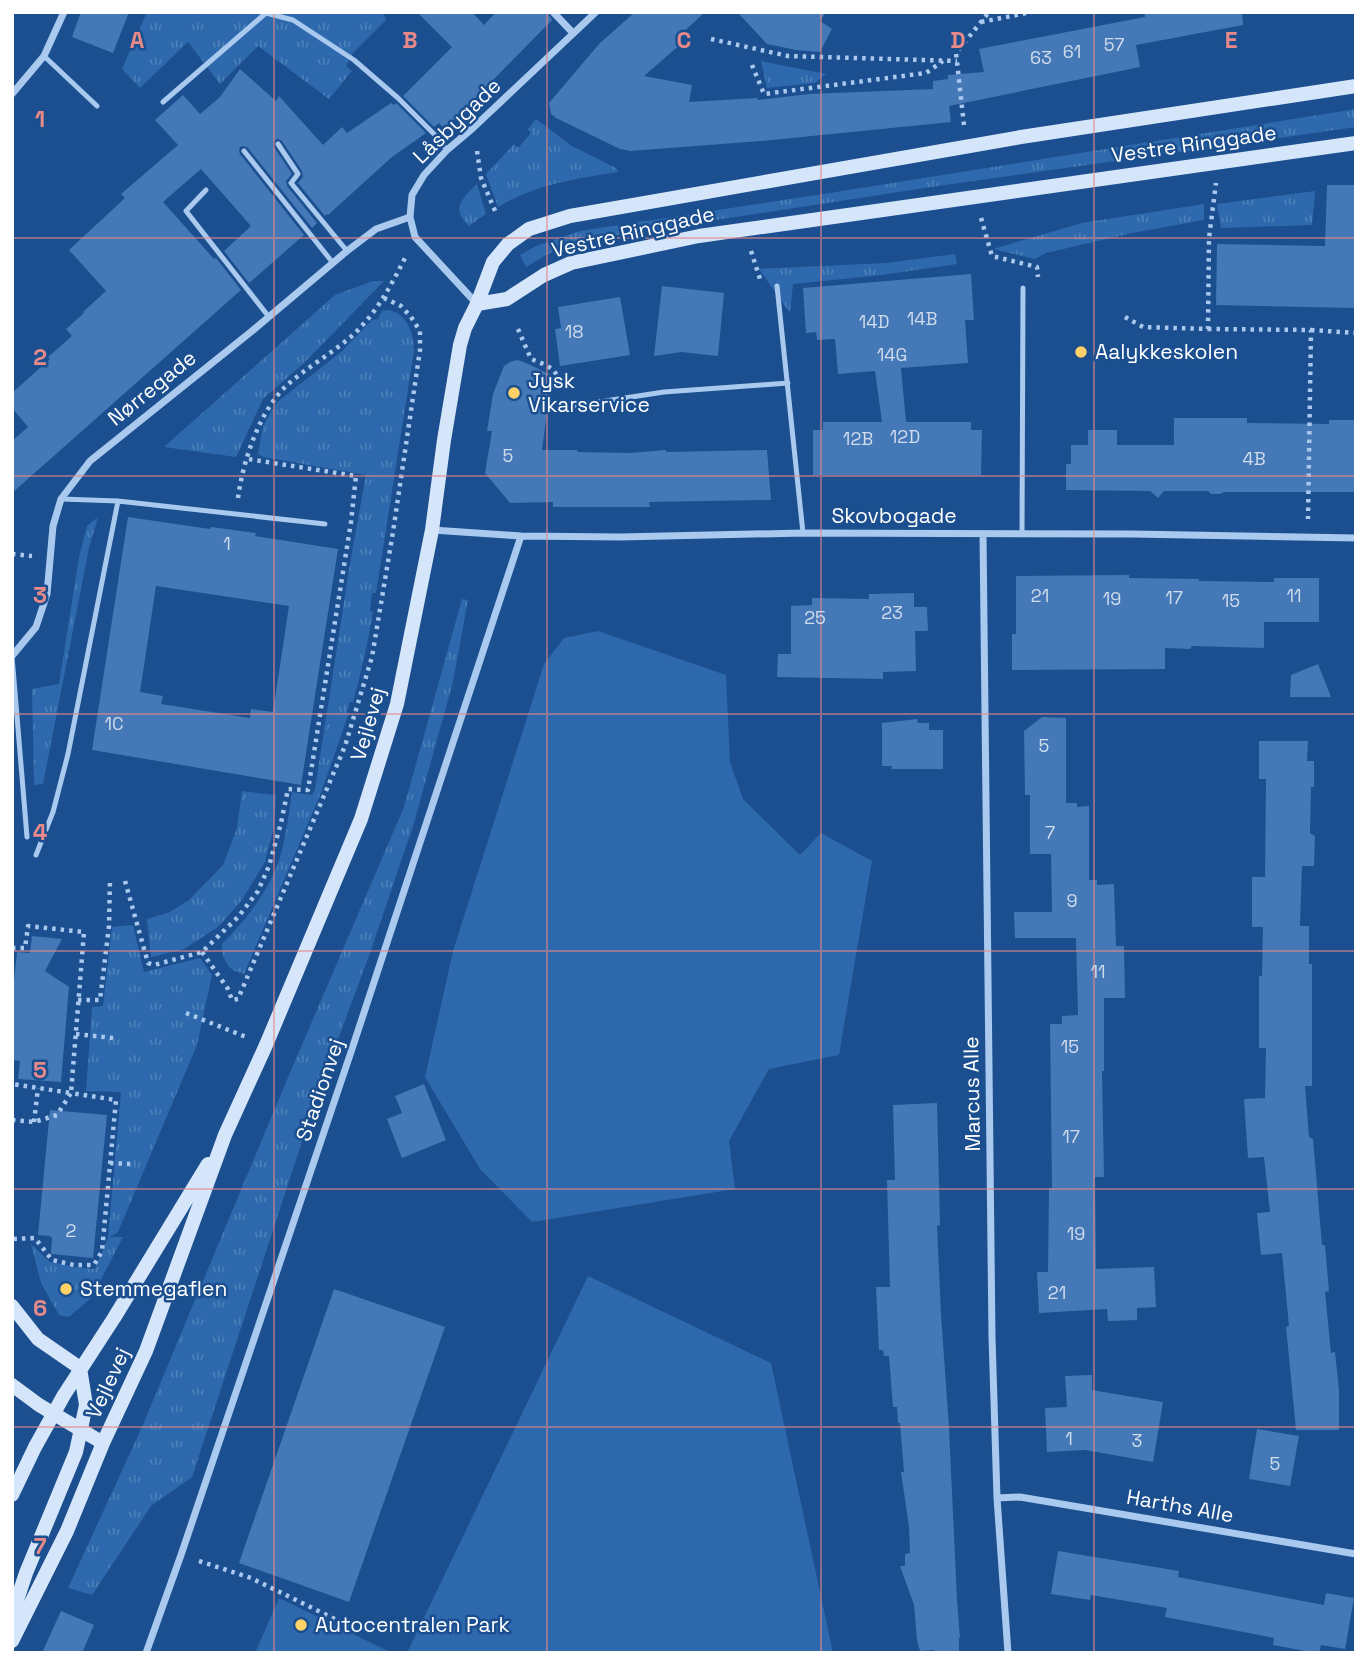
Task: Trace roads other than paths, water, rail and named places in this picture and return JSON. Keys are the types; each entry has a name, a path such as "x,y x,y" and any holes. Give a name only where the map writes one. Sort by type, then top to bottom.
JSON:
{"main road":[{"name":"Vestre Ringgade","path":"1356,86 1021,137 570,216 529,229 508,244 492,262 477,304 507,299 544,275 571,263 699,236 1356,143"},
{"name":"Vejlevej","path":"12,1641 67,1531 103,1443 146,1352 225,1135 361,819 397,704 432,530 460,345 477,304"},
{"name":"Vejlevej","path":"12,1495 35,1447 80,1368 114,1318 225,1135"},
{"path":"12,1306 38,1339 80,1368 86,1405 76,1452 26,1573 12,1615"},
{"path":"12,1385 103,1443"}],"street":[{"path":"12,94 44,56 64,12"},
{"path":"553,12 573,33"},
{"name":"Låsbygade","path":"477,304 415,237 410,217 412,195 424,175 447,150 474,128 596,12"},
{"name":"Nørregade","path":"12,656 36,627 47,594 53,526 61,499 90,461 347,251 376,229 410,217"},
{"name":"Skovbogade","path":"432,530 522,536 621,537 803,533 1356,537"},
{"name":"Marcus Alle","path":"982,534 992,1337 997,1498 1008,1653"},
{"name":"Stadionvej","path":"146,1653 418,853 522,536"},
{"name":"Harths Alle","path":"997,1498 1020,1497 1356,1554"}],"lane":[{"path":"163,102 266,13 293,20 354,60 398,98 447,150"},
{"path":"44,56 97,106"},
{"path":"278,144 298,174 291,183 347,251"},
{"path":"244,151 333,263"},
{"path":"206,190 186,211 269,317"},
{"path":"777,286 803,533"},
{"path":"1022,534 1023,288"},
{"path":"566,407 664,393 788,383"},
{"path":"61,499 118,501 326,524"},
{"path":"36,855 53,812 68,754 118,501"},
{"path":"12,656 27,837"}],"place":[{"name":"Aalykkeskolen","path":"1081,352"},
{"name":"Jysk Vikarservice","path":"514,393"},
{"name":"Stemmegaflen","path":"66,1289"},
{"name":"Autocentralen Park","path":"301,1625"}]}
